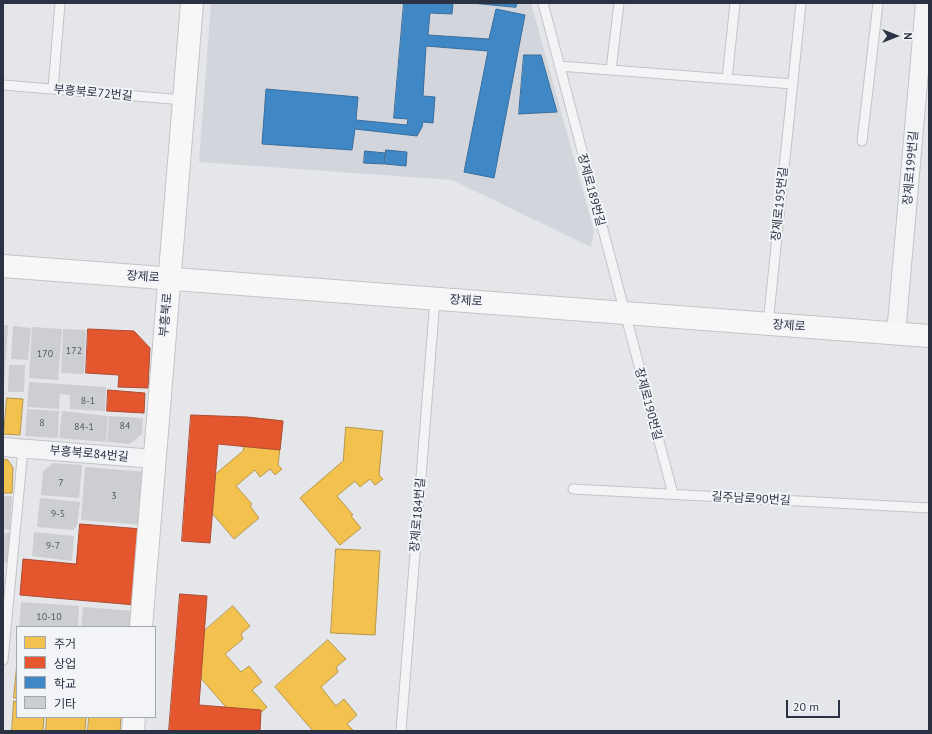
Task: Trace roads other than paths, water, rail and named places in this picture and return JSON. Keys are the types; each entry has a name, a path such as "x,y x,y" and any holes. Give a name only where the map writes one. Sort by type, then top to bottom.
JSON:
{"main road":[{"name":"부흥북로","path":"141,626 192,3"},
{"name":"장제로","path":"3,266 929,336"},
{"path":"133,731 134,718"}],"street":[{"name":"장제로199번길","path":"896,334 925,3"},
{"name":"부흥북로84번길","path":"3,447 155,459"}],"lane":[{"path":"53,89 60,3"},
{"name":"장제로189번길","path":"543,3 624,313"},
{"path":"611,70 619,3"},
{"path":"727,79 735,3"},
{"name":"장제로195번길","path":"768,324 801,3"},
{"path":"862,141 878,3"},
{"path":"559,66 793,84"},
{"name":"부흥북로72번길","path":"3,85 184,100"},
{"name":"장제로184번길","path":"401,731 436,299"},
{"name":"장제로190번길","path":"624,313 673,494"},
{"path":"3,660 7,568 23,449"},
{"name":"길주남로90번길","path":"573,489 929,508"}]}
